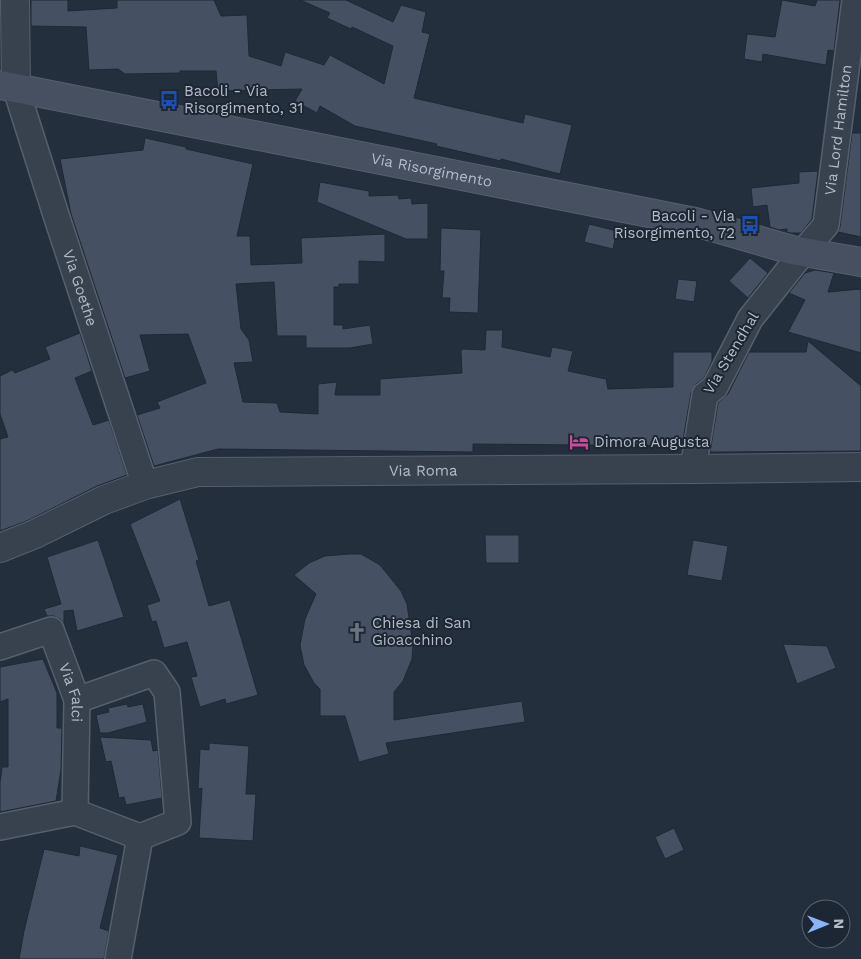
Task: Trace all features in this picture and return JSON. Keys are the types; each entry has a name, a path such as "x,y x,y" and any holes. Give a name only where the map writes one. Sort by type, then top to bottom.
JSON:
{"main road":[{"name":"Via Risorgimento","path":"8,87 695,222 792,250 861,262"}],"street":[{"path":"8,87 15,0"},
{"name":"Via Lord Hamilton","path":"803,252 826,225 855,0"},
{"name":"Via Goethe","path":"8,87 56,218 145,485"},
{"name":"Via Stendhal","path":"693,469 705,394 715,387 750,319 803,252"},
{"name":"Via Roma","path":"0,548 35,534 104,500 145,485 198,472 861,466"},
{"name":"Via Falci","path":"0,647 51,630 77,700 75,812"},
{"path":"0,827 75,812 140,837 178,822 166,692 154,674 77,700"},
{"path":"118,959 140,837"}],"building":[{"path":"31,0 68,0 68,11 117,8 117,0 214,0 221,16 247,15 249,56 281,66 285,52 324,65 330,55 384,84 393,46 327,18 330,13 300,0 346,0 393,22 401,5 426,12 422,32 430,34 414,98 523,123 525,114 572,125 560,174 355,126 320,106 317,113 295,101 302,89 218,91 216,71 125,74 118,69 89,70 86,27 31,26"},
{"path":"782,0 815,6 817,0 840,0 834,51 828,50 826,65 763,54 762,62 744,59 747,34 775,37"},
{"path":"852,133 861,133 861,237 838,232"},
{"path":"145,138 253,164 237,236 250,236 251,265 302,263 301,238 385,234 385,262 359,261 359,284 339,284 339,287 334,287 334,325 343,325 343,329 370,325 373,344 350,348 306,348 306,336 277,336 274,282 236,284 241,329 249,340 253,362 234,363 243,402 277,403 280,412 318,414 318,384 337,382 335,395 380,395 380,379 462,373 462,349 485,350 486,330 503,330 502,347 550,357 552,347 573,351 568,371 606,379 608,389 673,387 673,352 712,352 712,361 704,378 696,384 691,393 682,446 473,444 473,452 218,449 154,466 137,415 160,408 157,402 206,383 188,334 140,335 150,371 125,378 71,214 60,159 143,150"},
{"path":"818,171 812,219 801,233 790,233 787,232 787,229 779,230 770,227 767,205 753,207 751,188 799,183 799,172"},
{"path":"320,182 369,191 369,196 398,195 399,199 411,198 412,204 428,203 428,239 406,239 317,202"},
{"path":"589,224 617,231 613,249 584,242"},
{"path":"441,228 481,230 478,313 449,312 450,298 442,298 444,271 440,271"},
{"path":"750,258 768,273 748,298 729,281"},
{"path":"815,270 834,273 828,292 861,289 861,353 788,332 805,300 789,293 805,273"},
{"path":"678,279 697,281 694,302 675,299"},
{"path":"80,333 92,371 75,378 93,425 109,420 127,475 97,486 29,520 0,531 0,439 8,437 0,414 0,376 12,370 15,373 50,359 45,347"},
{"path":"808,341 861,386 861,451 710,452 718,403 728,394 749,352 806,352"},
{"path":"180,499 199,560 196,561 209,606 230,600 258,695 226,704 225,699 200,707 191,677 197,676 187,642 164,648 156,621 152,622 147,605 160,601 130,524"},
{"path":"485,535 519,535 519,563 486,563"},
{"path":"98,540 124,617 77,631 73,610 64,611 64,624 54,616 47,616 44,609 61,604 47,557"},
{"path":"693,540 728,546 722,581 687,575"},
{"name":"Chiesa di San Gioacchino","path":"361,554 380,565 401,591 407,604 413,645 412,659 403,681 394,692 394,720 522,701 525,722 386,743 389,754 359,762 345,716 320,716 320,689 314,683 304,665 300,645 305,619 316,594 294,575 309,563 325,556"},
{"path":"783,644 827,646 836,668 797,684"},
{"path":"43,659 57,693 57,728 62,728 61,770 56,801 0,812 2,767 8,767 8,699 0,702 0,667"},
{"path":"127,704 128,707 143,704 147,722 108,733 100,733 96,715 109,712 108,708"},
{"path":"100,737 151,740 153,751 158,750 162,798 126,805 124,797 119,798 111,761 106,762"},
{"path":"209,743 249,746 246,794 256,794 253,841 199,838 202,788 198,789 200,749 209,750"},
{"path":"674,828 684,850 665,859 655,837"},
{"path":"80,846 118,855 100,928 109,931 104,959 19,959 44,849 79,856"}],"place":[{"name":"Bacoli - Via Risorgimento, 31","path":"169,100"},
{"name":"Bacoli - Via Risorgimento, 72","path":"750,225"},
{"name":"Dimora Augusta","path":"579,442"},
{"name":"Chiesa di San Gioacchino","path":"357,632"}]}
